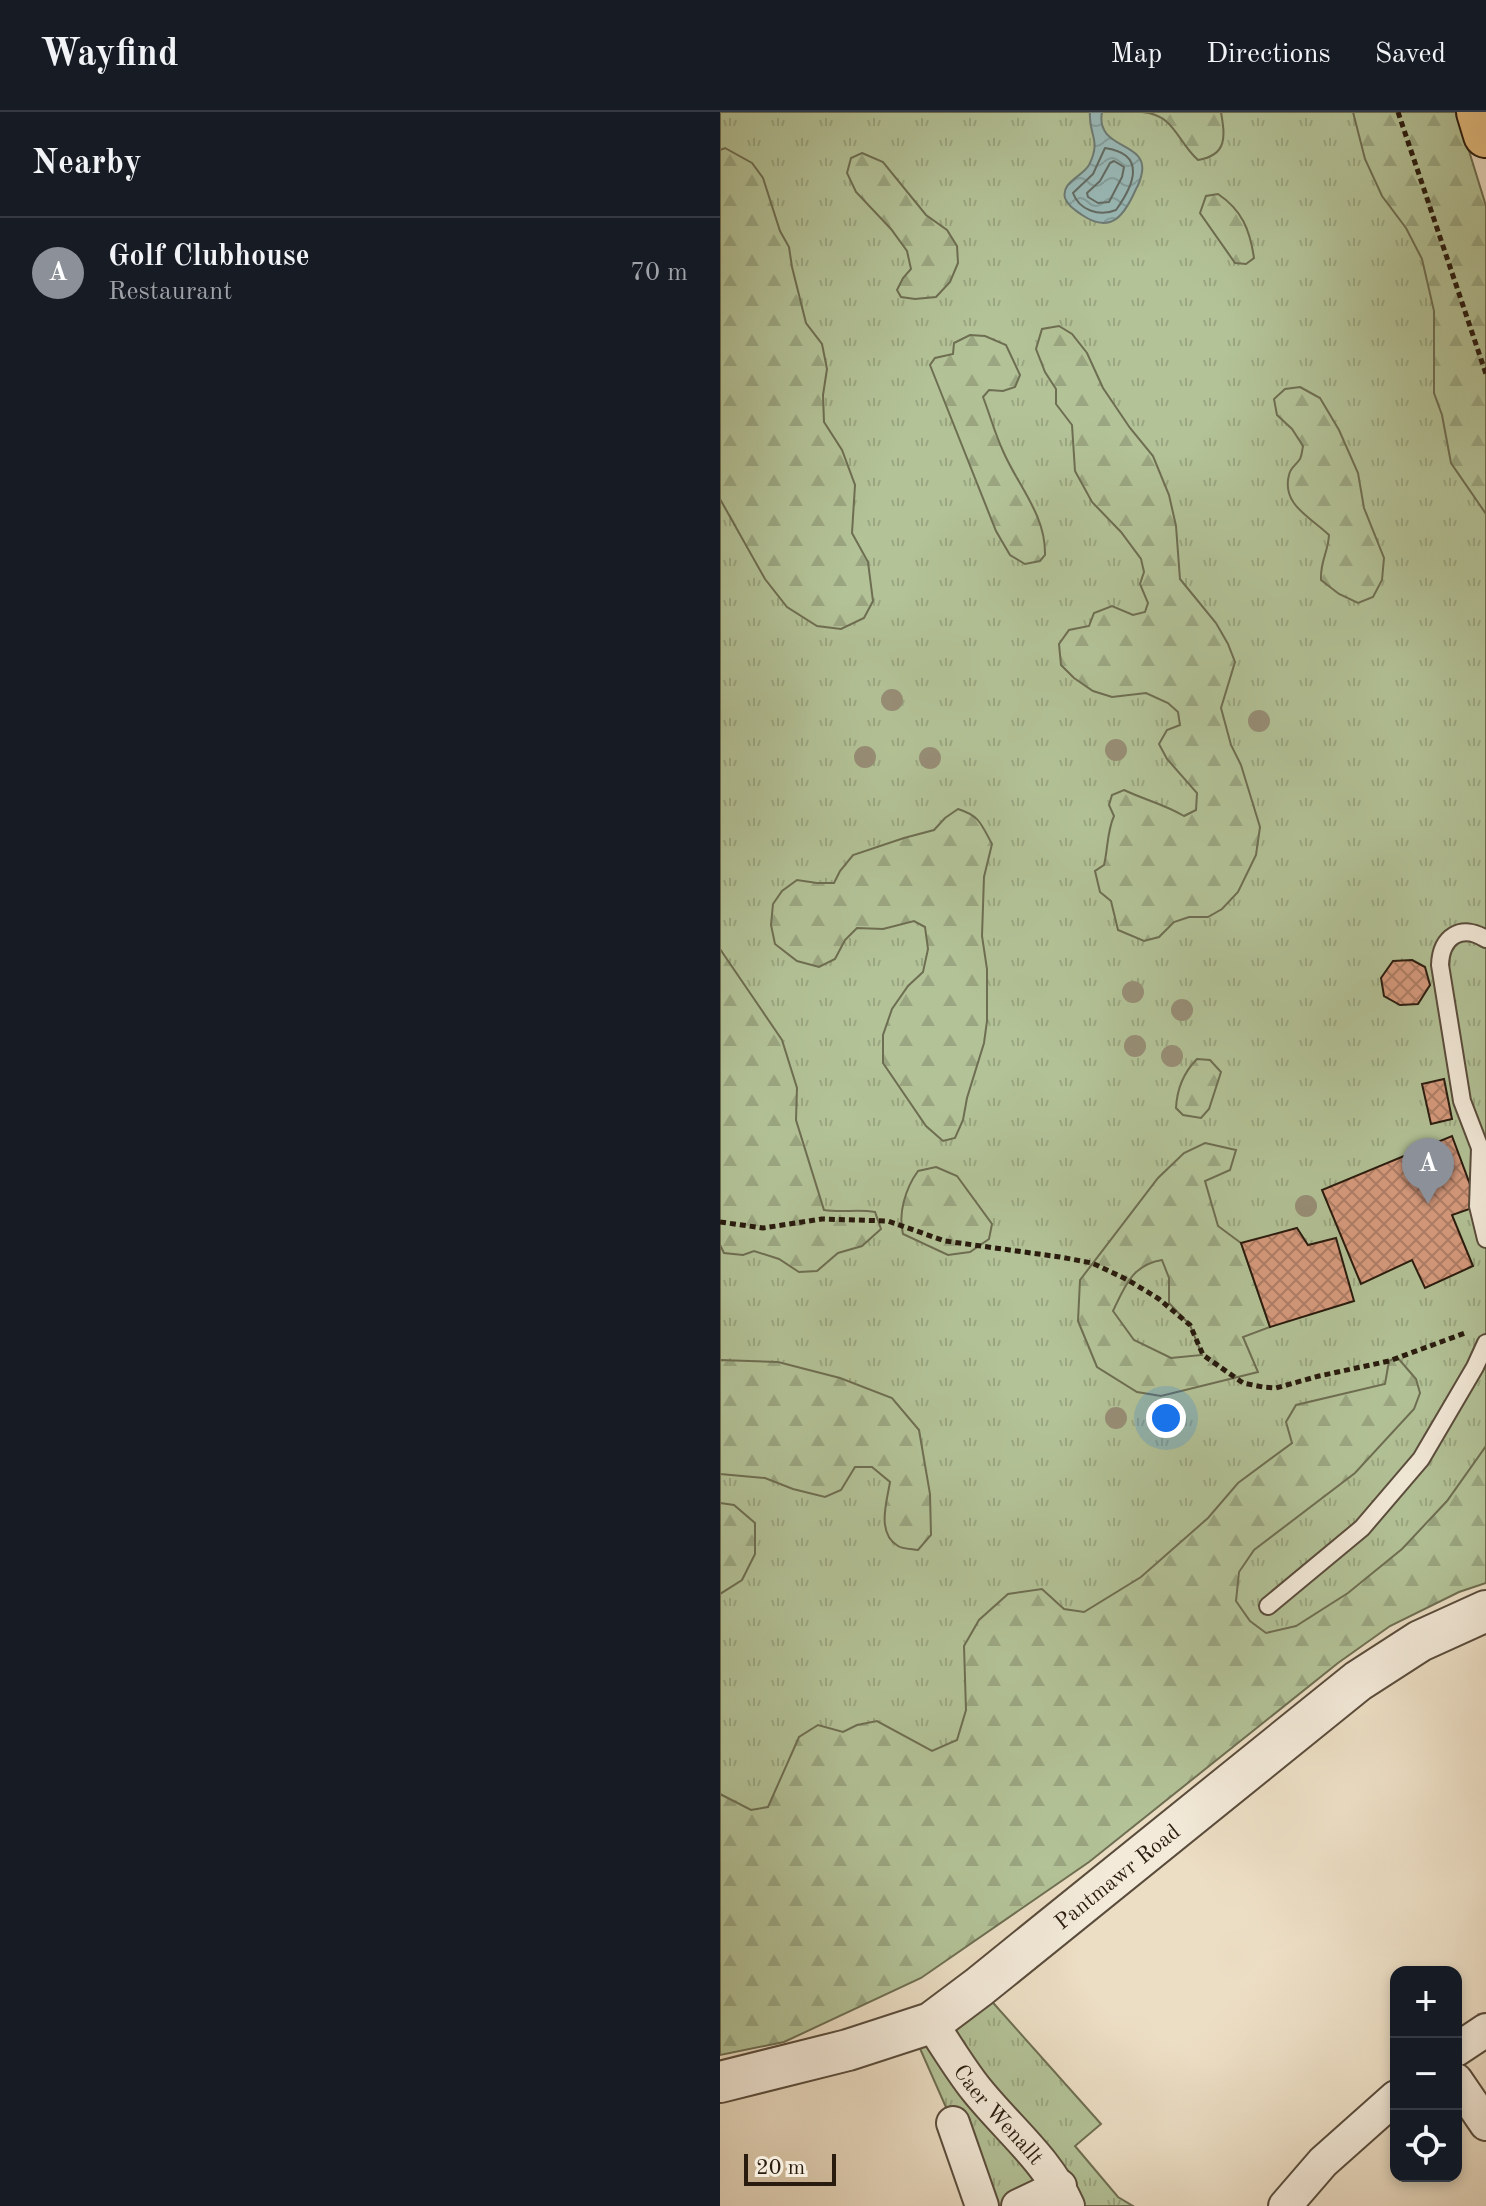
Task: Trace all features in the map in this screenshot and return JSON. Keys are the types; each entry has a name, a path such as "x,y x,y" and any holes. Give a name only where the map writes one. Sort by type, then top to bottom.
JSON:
{"highway":[{"path":"1479,112 1486,135"}],"street":[{"name":"Pantmawr Road","path":"720,2082 848,2050 931,2023 1358,1681 1420,1641 1486,1611"},
{"name":"Caer Wenallt","path":"931,2023 975,2088 1047,2168 1064,2196"},
{"path":"1462,2046 1486,2030"},
{"path":"1462,2089 1486,2124"},
{"path":"1285,2206 1323,2162 1390,2102"},
{"path":"953,2123 982,2206"},
{"path":"1018,2206 1064,2196"}],"lane":[{"path":"1486,939 1471,933 1459,933 1448,938 1440,952 1462,1101 1483,1148 1478,1206 1486,1239"},
{"path":"1268,1606 1362,1528 1421,1459 1486,1343"}],"path":[{"path":"1398,112 1486,374"},
{"path":"720,1222 763,1228 822,1219 888,1221 945,1241 1092,1263 1159,1299 1190,1325 1203,1355 1243,1383 1263,1387 1276,1388 1389,1361 1469,1332"}],"green space":[{"path":"720,112 1422,112 1486,335 1486,1549 720,1999"},
{"path":"1142,112 1221,112 1223,136 1220,149 1198,160 1168,123 1153,114"},
{"path":"1353,112 1457,112 1486,206 1486,514 1451,463 1442,415 1434,393 1434,311 1422,259 1406,228 1382,196 1365,159"},
{"path":"725,148 752,163 763,178 780,231 789,247 806,323 822,344 827,369 823,395 824,422 842,450 855,485 852,533 868,562 873,601 864,618 841,629 817,626 787,607 765,579 720,499 720,150"},
{"path":"862,153 883,162 926,215 947,230 957,246 958,263 950,282 936,297 901,297 897,290 911,269 907,251 856,192 847,173 851,158"},
{"path":"1218,194 1239,214 1247,230 1254,258 1246,264 1235,263 1200,213 1206,196"},
{"path":"1059,326 1072,334 1087,353 1103,388 1153,456 1169,495 1176,526 1180,579 1216,623 1235,662 1221,708 1260,827 1256,855 1238,892 1222,909 1208,917 1189,917 1174,922 1159,937 1144,941 1118,930 1111,901 1100,892 1095,871 1104,865 1114,816 1109,805 1112,795 1124,790 1184,816 1196,810 1197,793 1167,759 1159,744 1167,730 1180,725 1178,712 1168,703 1146,693 1112,697 1093,691 1061,665 1059,644 1069,630 1089,626 1094,613 1112,606 1133,615 1145,612 1148,603 1140,584 1144,572 1141,559 1121,532 1092,502 1075,471 1072,425 1056,404 1056,389 1036,349 1042,329"},
{"path":"970,335 985,336 1006,345 1020,375 1015,387 1003,391 989,390 983,397 997,438 1041,527 1045,555 1040,561 1025,564 1010,555 996,531 930,365 935,358 953,354 954,343"},
{"path":"1300,387 1320,398 1339,430 1358,473 1364,508 1384,558 1382,580 1373,597 1358,603 1321,580 1329,535 1300,510 1289,495 1290,473 1300,459 1303,446 1292,429 1277,415 1274,399 1285,389"},
{"path":"958,809 976,818 992,844 984,877 982,936 987,969 987,1021 963,1120 955,1138 943,1141 926,1126 883,1063 883,1035 892,1009 908,986 923,972 928,949 925,927 914,921 883,929 857,928 845,940 835,959 819,967 797,961 775,944 771,925 773,904 782,891 797,880 834,883 853,855 934,830"},
{"path":"720,949 782,1040 797,1088 796,1120 824,1210 875,1212 881,1229 862,1246 838,1253 817,1271 799,1272 779,1259 754,1251 743,1255 724,1253 720,1245"},
{"path":"1197,1059 1210,1060 1221,1072 1209,1109 1201,1118 1183,1115 1176,1108 1182,1082"},
{"path":"1205,1143 1236,1150 1230,1170 1205,1181 1218,1226 1241,1243 1270,1327 1243,1337 1258,1372 1161,1396 1137,1392 1097,1367 1078,1321 1080,1280 1158,1178 1184,1153","holes":["1162,1260 1169,1278 1169,1303 1190,1325 1202,1355 1171,1358 1134,1340 1113,1311 1131,1278 1143,1267"]},
{"path":"936,1167 957,1176 992,1224 989,1239 970,1252 948,1255 903,1234 902,1210 909,1186 918,1171"},
{"path":"1397,1357 1416,1379 1420,1393 1414,1409 1355,1473 1254,1550 1239,1572 1236,1601 1250,1621 1266,1633 1296,1626 1348,1593 1402,1549 1447,1501 1486,1446 1486,1583 1459,1592 1390,1626 1338,1663 1089,1862 921,1978 784,2042 720,2055 720,1794 751,1810 768,1807 799,1737 818,1725 843,1732 877,1721 932,1751 957,1740 966,1710 964,1646 979,1620 1008,1594 1042,1589 1064,1609 1084,1612 1141,1577 1208,1518 1238,1483 1292,1443 1286,1422 1296,1405 1385,1384 1389,1361"},
{"path":"720,1360 778,1362 840,1378 892,1398 919,1430 930,1494 931,1535 918,1550 900,1547 887,1533 885,1507 890,1482 872,1467 855,1467 841,1490 825,1497 765,1478 720,1474"},
{"path":"720,1503 734,1505 755,1523 755,1554 742,1580 720,1594"},
{"path":"979,1987 1101,2124 1075,2146 1118,2197 1133,2206 982,2206 953,2123 914,2035"}],"water":[{"path":"1090,112 1102,112 1106,133 1130,149 1141,162 1141,176 1132,198 1116,219 1102,223 1082,215 1065,198 1066,188 1086,169 1093,156 1095,143"}],"building":[{"path":"1412,960 1425,967 1430,985 1418,1004 1400,1005 1384,996 1381,978 1393,961"},
{"path":"1444,1079 1452,1119 1431,1124 1422,1084"},
{"path":"1452,1136 1478,1206 1452,1215 1473,1266 1425,1288 1412,1260 1361,1284 1322,1190"},
{"path":"1297,1228 1308,1245 1336,1238 1354,1301 1270,1327 1241,1243"}],"place":[{"name":"Golf Clubhouse","path":"1428,1204"}]}
